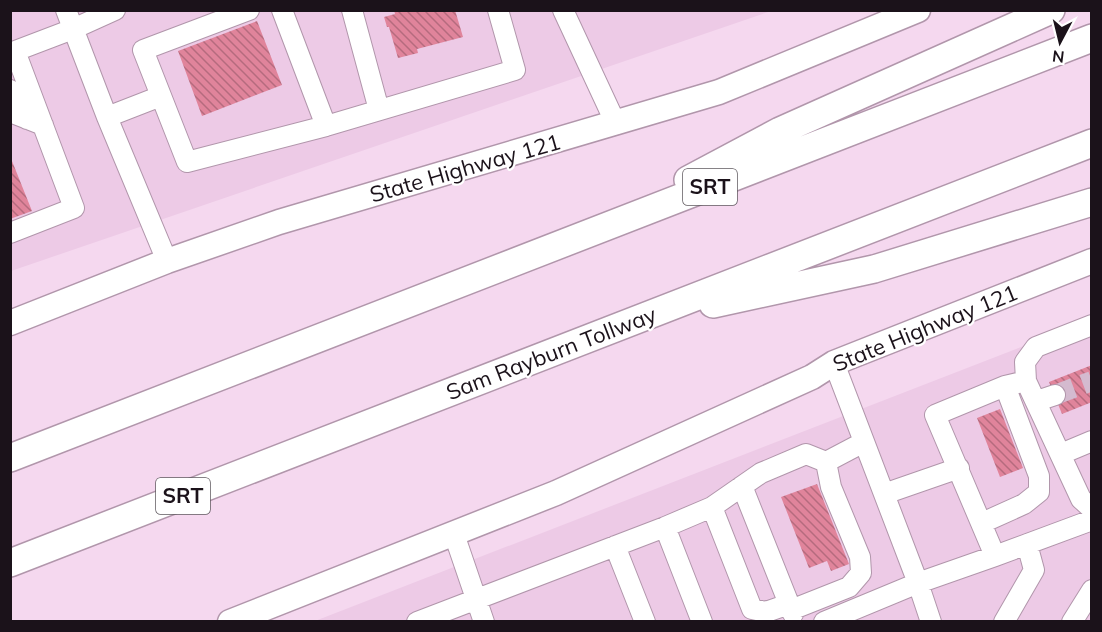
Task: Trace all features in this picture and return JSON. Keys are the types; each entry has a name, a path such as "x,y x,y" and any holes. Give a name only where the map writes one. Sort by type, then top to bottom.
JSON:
{"highway":[{"path":"577,239 780,131 1051,10"},
{"name":"SRT","path":"10,458 1092,38"},
{"name":"Sam Rayburn Tollway","path":"10,563 1092,142"},
{"path":"630,323 874,269 1092,202"}],"main road":[{"name":"State Highway 121","path":"10,323 167,261 279,222 719,92 918,10"},
{"name":"State Highway 121","path":"230,621 556,493 812,377 834,363 1092,261"}],"lane":[{"path":"66,10 107,117 167,261"},
{"path":"27,119 13,52 115,10"},
{"path":"249,10 143,50 187,162 326,126 515,70 498,10"},
{"path":"282,10 326,126"},
{"path":"351,10 379,110"},
{"path":"563,10 616,124"},
{"path":"10,90 16,93 21,101 27,119 74,208 10,232"},
{"path":"107,117 161,96"},
{"path":"1092,325 1036,347 1025,362 1026,381 1046,398 1061,454 1084,485 1081,499 1092,509"},
{"path":"834,363 931,621"},
{"path":"995,556 935,415 1005,386 1026,381"},
{"path":"982,523 1024,504 1038,492 1039,476 1005,386"},
{"path":"1061,454 1092,441"},
{"path":"417,621 712,507 760,473 806,454 826,462 864,442"},
{"path":"712,507 752,609 766,612 792,612 849,587 861,573 860,557 831,487 826,462"},
{"path":"884,494 959,468"},
{"path":"742,486 792,612"},
{"path":"824,621 918,582 1092,520"},
{"path":"664,527 702,621"},
{"path":"454,534 483,621"},
{"path":"1004,621 1034,570 1027,544"},
{"path":"615,546 645,621"},
{"path":"1072,621 1092,590"}],"shaded area":[{"path":"11,10 771,11 11,271"},
{"path":"1091,320 1091,621 315,621"}],"building":[{"path":"394,10 455,10 463,37 417,49 418,53 398,58 384,17 395,14"},
{"path":"257,21 282,85 202,116 178,51"},
{"path":"10,156 32,211 10,219"},
{"path":"1092,365 1092,402 1062,414 1049,382"},
{"path":"1000,409 1023,468 1000,477 977,418"},
{"path":"817,484 849,564 831,571 827,561 809,568 781,497"}],"tunnel":[{"path":"1055,395 1092,381"}]}
